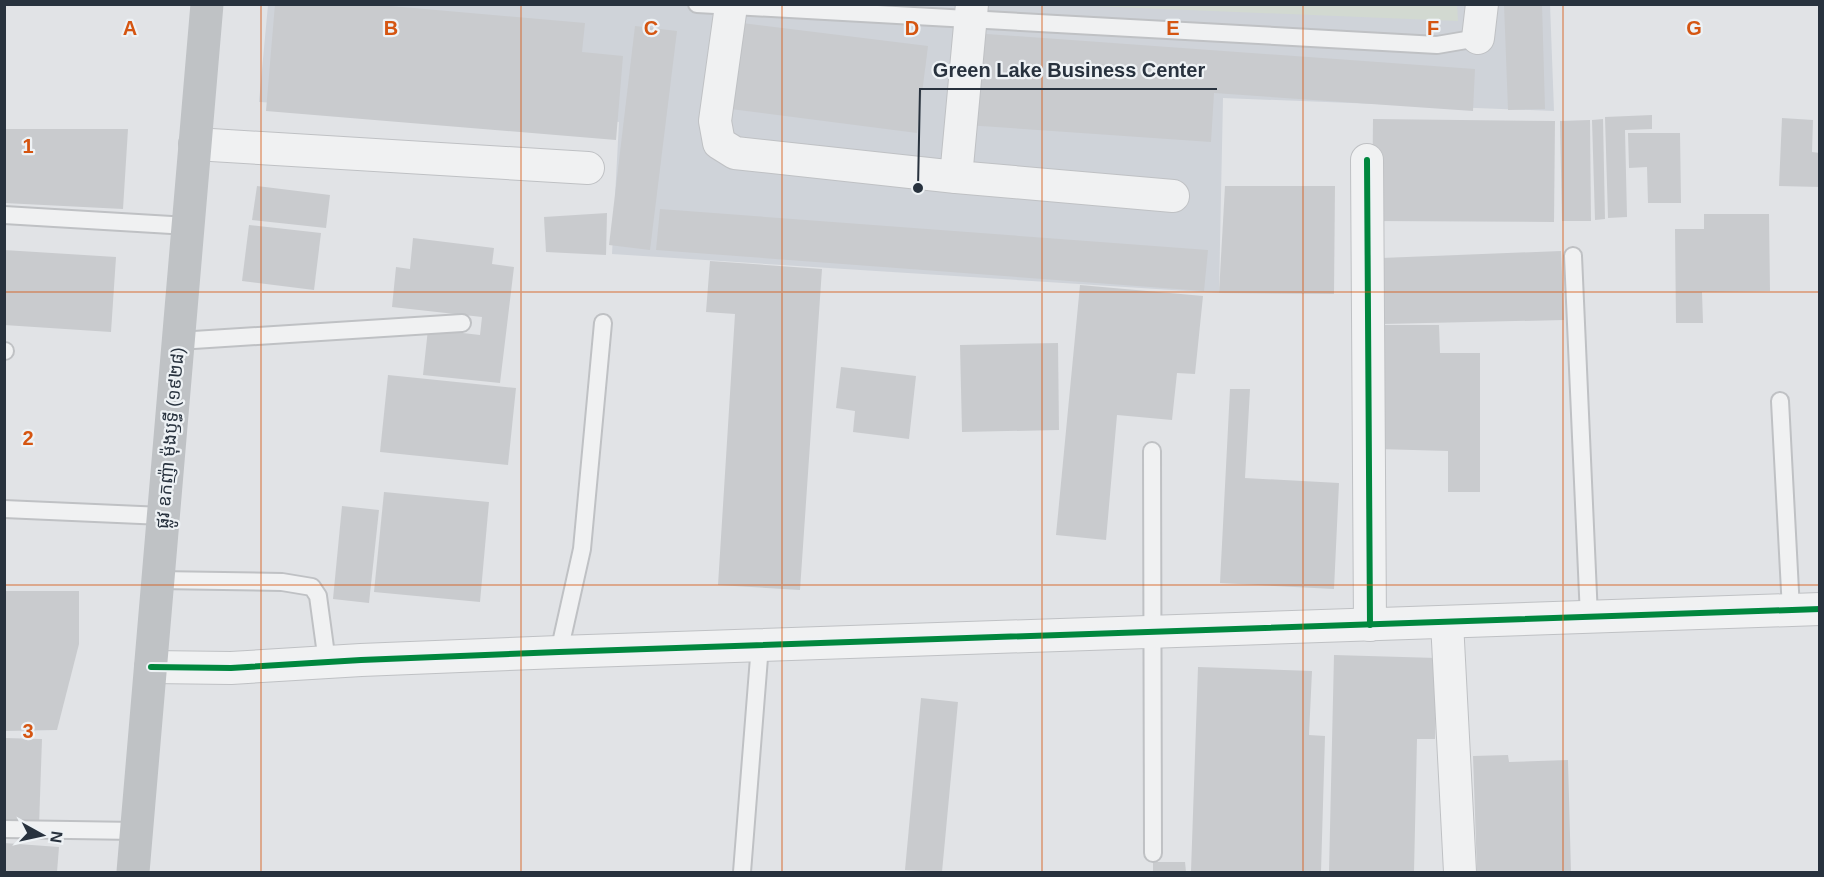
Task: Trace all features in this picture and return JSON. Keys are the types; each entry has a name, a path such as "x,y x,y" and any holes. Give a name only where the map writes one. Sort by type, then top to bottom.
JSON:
{"main road":[{"name":"ផ្លូវ ឧកញ៉ា ម៉ុងឫទ្ធី (១៩២៨)","path":"133,873 207,4"}],"street":[{"path":"1478,38 1482,4"},
{"path":"731,6 715,121 719,143 735,153 956,177 1173,196"},
{"path":"956,177 972,11"},
{"path":"195,144 588,168"},
{"path":"1367,160 1370,625"},
{"path":"151,667 231,668 559,652 1805,609"},
{"path":"1447,622 1460,873"}],"lane":[{"path":"697,4 972,11 1437,45 1478,38"},
{"path":"4,215 188,226"},
{"path":"1573,256 1589,617"},
{"path":"178,341 462,323"},
{"path":"559,652 582,549 603,324"},
{"path":"1780,401 1805,609"},
{"path":"1152,451 1153,853"},
{"path":"4,509 163,516"},
{"path":"158,580 282,582 312,587 318,596 327,662"},
{"path":"742,873 760,645"},
{"path":"4,829 136,831"}],"shaded area":[{"path":"1067,4 1457,4 1458,21 1067,5"},
{"path":"1550,4 1554,111 1223,98 1219,293 612,254 619,122 259,102 268,5"}],"building":[{"path":"275,4 368,4 585,23 582,52 623,56 616,140 266,111"},
{"path":"1504,4 1542,4 1545,109 1508,110"},
{"path":"734,22 928,46 917,133 723,108"},
{"path":"635,26 677,31 650,250 609,245"},
{"path":"973,33 1475,69 1473,111 1214,93 1211,142 966,125"},
{"path":"1652,115 1652,129 1625,130 1627,217 1608,218 1605,117"},
{"path":"1782,118 1813,120 1812,152 1820,153 1820,187 1779,186"},
{"path":"1373,119 1555,121 1554,222 1372,221"},
{"path":"1603,119 1605,219 1595,220 1592,120"},
{"path":"1590,120 1591,221 1562,221 1560,121"},
{"path":"4,129 128,129 123,209 4,203"},
{"path":"1628,133 1680,133 1681,203 1648,203 1647,167 1629,168"},
{"path":"257,186 330,195 326,228 252,220"},
{"path":"1225,186 1335,186 1334,294 1219,293"},
{"path":"660,209 1208,250 1204,291 656,250"},
{"path":"607,213 606,255 546,252 544,217"},
{"path":"1704,214 1769,214 1770,291 1702,292 1703,323 1676,323 1675,229 1704,229"},
{"path":"249,225 321,233 314,290 242,281"},
{"path":"413,238 494,248 492,264 514,267 500,383 423,375 428,329 480,335 482,317 392,307 396,267 410,269"},
{"path":"4,250 116,257 111,332 4,325"},
{"path":"1561,251 1564,320 1382,324 1381,258"},
{"path":"710,261 822,269 800,590 718,585 735,314 706,312"},
{"path":"1080,285 1203,296 1195,374 1177,373 1172,420 1117,415 1106,540 1056,535"},
{"path":"1379,325 1439,325 1440,353 1480,353 1480,492 1448,492 1448,451 1378,449"},
{"path":"1058,343 1059,430 962,432 960,345"},
{"path":"841,367 916,376 909,439 853,432 855,411 836,408"},
{"path":"388,375 516,388 508,465 380,452"},
{"path":"1230,389 1250,389 1245,478 1339,483 1334,589 1220,583"},
{"path":"384,492 489,502 480,602 374,592"},
{"path":"342,506 379,510 369,603 333,599"},
{"path":"4,591 79,591 79,644 57,730 4,731"},
{"path":"1334,655 1437,658 1435,739 1417,739 1414,872 1329,872"},
{"path":"1198,667 1312,671 1309,735 1325,736 1321,872 1191,872"},
{"path":"921,698 958,702 942,872 905,870"},
{"path":"4,738 42,739 39,826 4,825"},
{"path":"1508,755 1509,762 1568,760 1571,872 1477,872 1473,756"},
{"path":"4,843 59,847 57,872 4,872"},
{"path":"1153,862 1185,862 1186,872 1153,872"}],"cycle path":[{"path":"1367,160 1370,625"},
{"path":"151,667 231,668 559,652 1820,609"}],"place":[{"name":"Green Lake Business Center","path":"918,188"}]}
